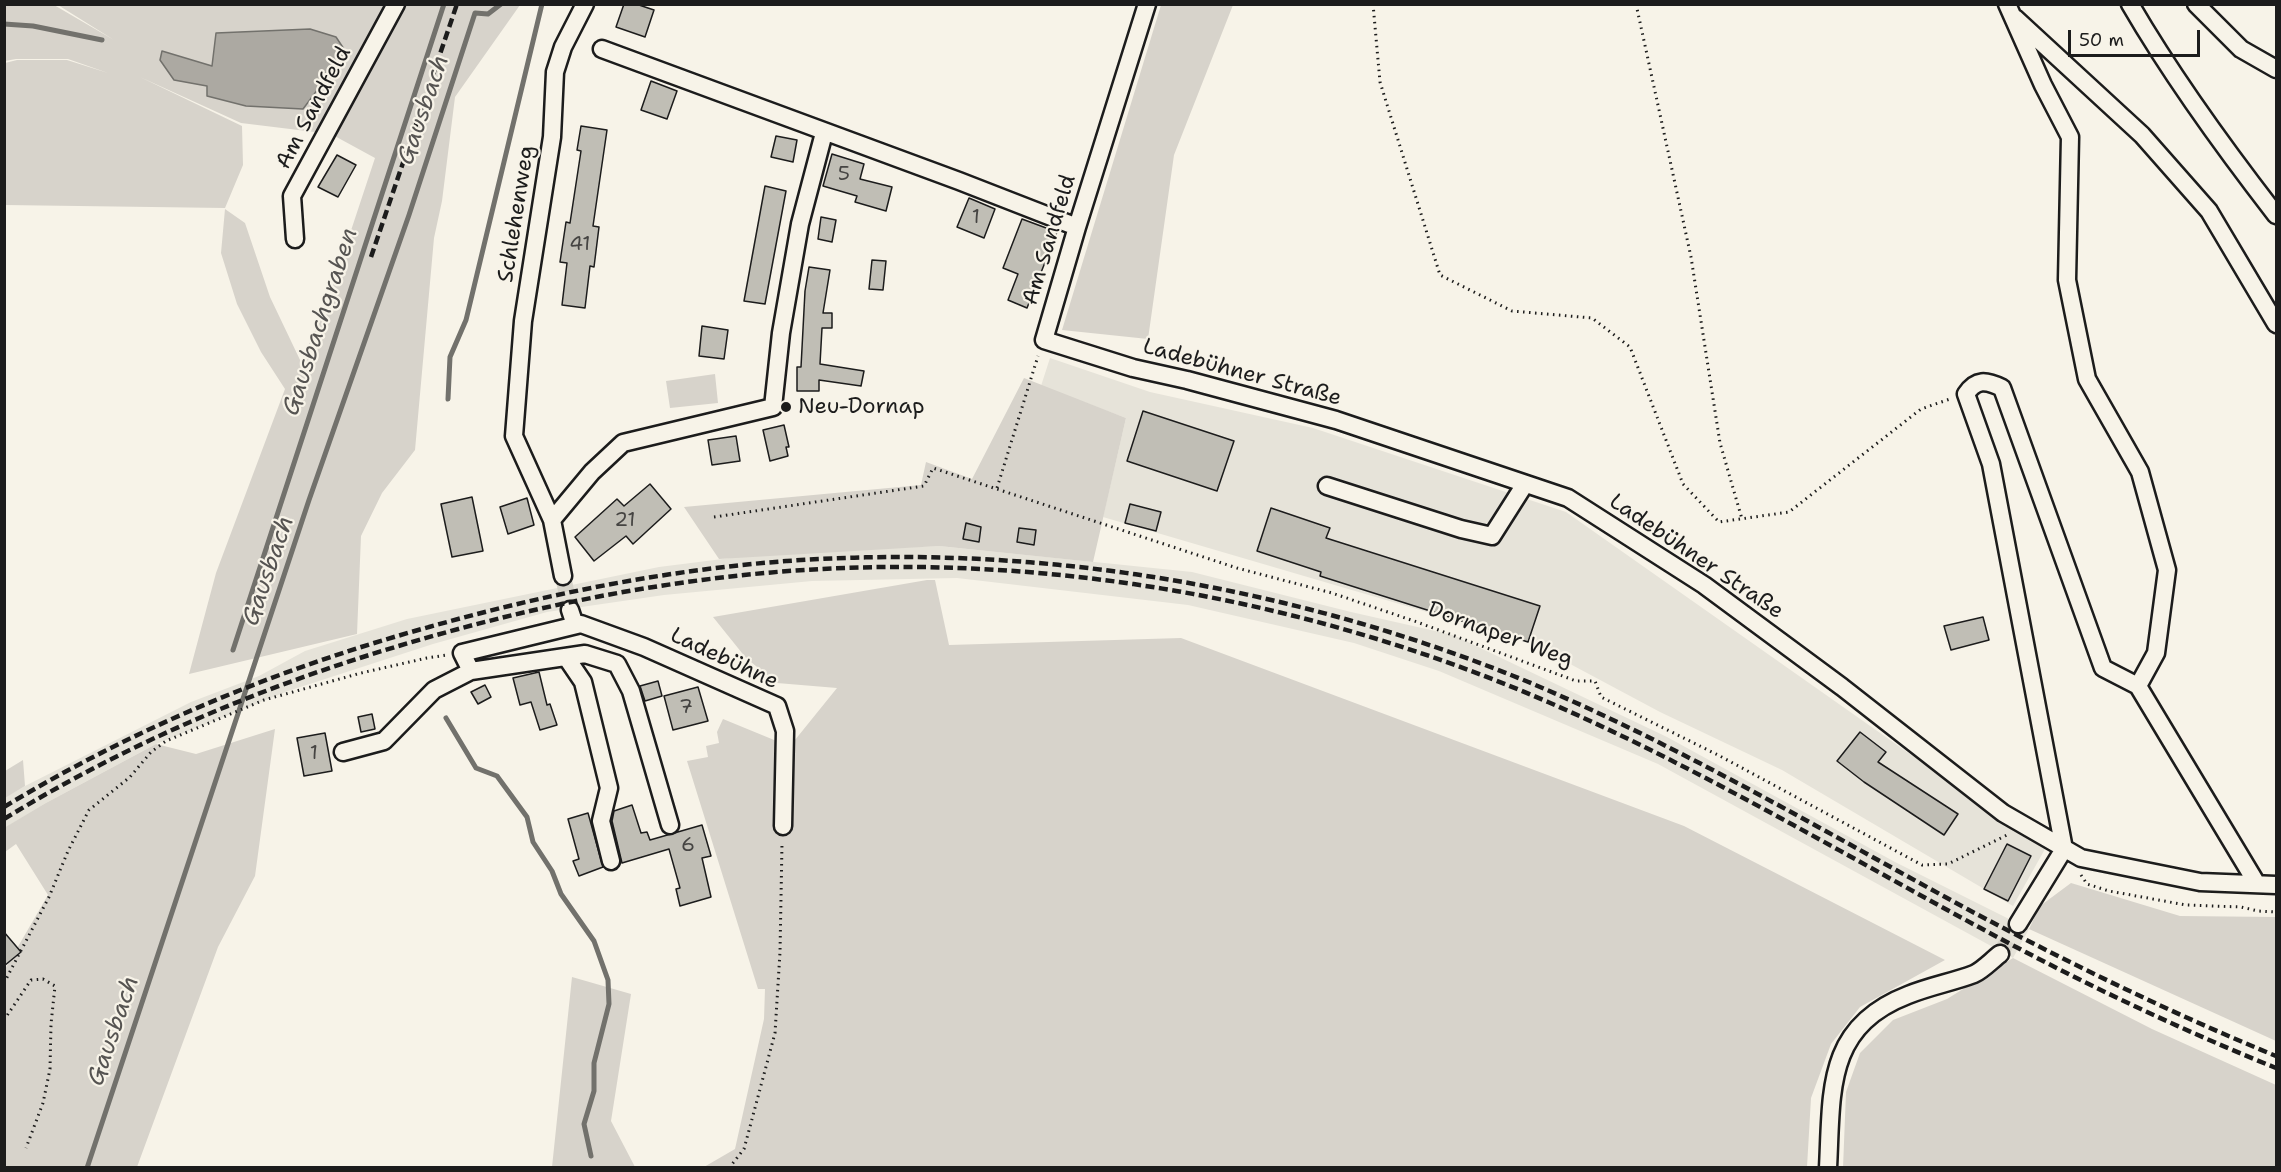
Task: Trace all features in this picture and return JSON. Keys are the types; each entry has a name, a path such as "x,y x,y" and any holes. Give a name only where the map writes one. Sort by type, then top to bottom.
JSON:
{"street":[{"name":"Am Sandfeld","path":"295,239 292,196 396,4"},
{"name":"Schlehenweg","path":"552,520 514,436 523,321 552,137 555,72 563,47 585,4"},
{"name":"Am Sandfeld","path":"1044,340 1147,4"},
{"path":"2130,4 2165,61 2240,169 2277,215"},
{"path":"2196,4 2241,49 2277,69"},
{"path":"2008,9 2142,135 2209,211 2277,324"},
{"path":"2008,9 2070,137 2067,280 2087,379 2140,472 2167,570 2156,653 2138,686"},
{"path":"602,49 1077,227"},
{"path":"563,576 552,520 592,472 623,444 773,407 781,333 800,224 825,133"},
{"name":"Ladebühner Straße","path":"1044,340 1133,368 1187,380 1335,420 1568,498 1704,585 1842,687 2003,813 2064,849 2081,858 2200,882 2277,885"},
{"path":"2018,924 2064,849 1991,465 1966,394 1972,386 1984,382 2002,388 2103,668 2138,686 2257,884"},
{"path":"1327,486 1461,529 1492,536 1525,484"},
{"name":"Ladebühne","path":"462,654 573,618 581,624 644,647 777,706 785,730 783,825"},
{"path":"462,654 471,671"},
{"path":"343,752 384,741 434,690 471,671 585,654 617,664 631,691 670,825"},
{"path":"566,657 583,682 609,788 601,821 611,861"},
{"path":"1828,1167 1832,1091 1845,1043 1871,1014 1907,995 1976,973 2000,954"}],"path":[{"path":"1373,4 1380,82 1440,275 1512,310 1592,318 1630,347 1683,484 1719,522 1789,512 1921,409 1966,394"},
{"path":"1636,4 1691,257 1720,443 1742,519"},
{"name":"Am Sandfeld","path":"997,488 1044,340"},
{"path":"714,517 924,486 933,468 997,488"},
{"name":"Dornaper Weg","path":"997,488 1096,523 1237,568 1332,593 1576,681 1595,681 1601,697 1718,755 1922,865 1948,864 1985,848 2024,825"},
{"path":"4,983 49,897 68,850 89,810 130,777 151,752 166,741 264,700 428,657 462,654"},
{"path":"729,1167 744,1149 775,1033 780,952 783,825"},
{"path":"2081,858 2081,876 2087,884 2109,891 2186,905 2241,907 2277,912"},
{"path":"4,1020 31,980 43,979 55,986 51,1024 51,1069 43,1103 26,1148"}],"shaded area":[{"path":"5,5 54,5 114,40 58,5 520,5 455,97 442,201 434,238 415,450 382,493 361,536 357,634 189,674 216,573 285,389 261,352 237,304 221,253 225,209 245,223 270,297 301,362 326,306 375,158 331,134 241,123 140,77 242,126 243,165 225,208 5,205 5,63 17,60 67,60 108,73 68,59 16,59 5,61"},
{"path":"1161,5 1233,5 1174,155 1148,339 1062,330"},
{"path":"310,29 336,37 346,52 303,109 246,106 207,96 207,86 174,80 160,60 162,51 212,66 216,33"},
{"path":"1050,358 1150,392 1313,428 1566,512 2045,849 2013,906 1782,770 1660,712 1529,642 1103,517 1126,418 1041,386"},
{"path":"715,374 718,403 670,408 666,381"},
{"path":"1024,378 1126,418 1093,562 939,546 719,559 684,507 921,485 926,462 972,479"},
{"path":"939,546 1192,572 1453,635 1667,737 1895,862 2029,929 2013,958 1658,764 1439,671 1354,643 1188,605 957,578 812,581 664,595 547,612 433,644 288,691 156,744 44,804 5,828 4,798 25,786 191,702 259,676 305,651 407,619 659,567 770,553"},
{"path":"935,580 949,645 1181,638 1684,826 1945,960 1860,1007 1831,1044 1811,1098 1807,1167 704,1167 735,1149 764,1019 765,989 758,989 687,761 708,757 706,746 719,743 717,732 723,719 779,742 782,756 837,688 777,683 746,658 713,617"},
{"path":"275,729 255,876 218,947 137,1167 5,1167 5,969 48,895 16,844 5,852 4,828 156,744 196,754"},
{"path":"23,760 25,786 5,798 5,771"},
{"path":"2071,883 2180,916 2276,917 2276,1041 2029,929 2040,906"},
{"path":"2013,958 2152,1029 2276,1085 2276,1167 1843,1168 1846,1092 1860,1053 1893,1020 1947,999"},
{"path":"572,977 631,994 611,1121 635,1167 552,1167"}],"building":[{"path":"624,4 636,4 654,10 645,37 616,27"},
{"path":"651,81 677,91 667,119 641,110"},
{"path":"581,126 607,130 593,226 599,227 594,267 590,266 585,308 562,305 567,263 560,262 566,222 570,223 581,151 577,150"},
{"path":"776,136 797,140 793,162 771,157"},
{"path":"832,154 864,164 860,179 892,187 886,211 855,202 857,196 823,186"},
{"path":"337,155 356,165 338,197 318,187"},
{"path":"765,186 786,191 765,304 744,301"},
{"path":"969,198 995,209 984,238 957,227"},
{"path":"821,217 836,220 832,242 818,239"},
{"path":"1022,219 1057,232 1027,308 1008,300 1018,274 1003,268"},
{"path":"872,260 886,261 883,290 869,289"},
{"path":"809,267 830,270 823,313 832,313 832,328 822,328 820,364 864,371 861,386 819,380 819,391 797,391 797,367 801,367 805,291"},
{"path":"702,326 728,330 724,359 699,356"},
{"path":"1143,411 1234,441 1217,491 1127,461"},
{"path":"784,425 789,447 786,447 788,456 770,461 763,430"},
{"path":"736,436 740,461 712,465 708,440"},
{"path":"650,484 671,509 633,544 626,536 594,561 575,537 617,499 624,506"},
{"path":"472,497 483,551 452,557 441,504"},
{"path":"527,498 534,525 508,534 500,507"},
{"path":"1130,504 1161,512 1156,531 1125,523"},
{"path":"1271,508 1330,528 1326,538 1540,606 1528,642 1320,576 1321,572 1257,551"},
{"path":"966,523 981,527 979,542 963,539"},
{"path":"1019,528 1036,530 1034,545 1017,542"},
{"path":"1983,617 1989,640 1951,650 1944,626"},
{"path":"539,672 547,705 550,704 557,725 540,730 531,702 520,705 513,678"},
{"path":"658,681 662,696 645,701 640,686"},
{"path":"485,685 491,697 478,704 471,692"},
{"path":"698,687 708,721 673,730 664,696"},
{"path":"372,714 375,729 361,732 358,717"},
{"path":"1860,732 1886,752 1878,762 1958,814 1944,835 1864,782 1837,761"},
{"path":"325,733 332,771 304,776 297,738"},
{"path":"632,805 641,833 647,832 650,840 702,825 711,856 702,858 711,897 680,906 676,889 680,888 669,849 622,863 612,821 614,811"},
{"path":"588,813 603,867 579,876 573,861 579,859 568,819"},
{"path":"2007,844 2031,856 2008,901 1984,889"},
{"path":"4,932 21,952 4,966"}],"waterway":[{"name":"Gausbachgraben","path":"233,650 444,4"},
{"name":"Gausbach","path":"87,1168 309,500 409,215 475,13 488,14 501,4"},
{"path":"448,399 450,357 466,320 542,4"},
{"path":"4,24 33,26 102,40"},
{"path":"446,718 476,768 497,776 527,817 533,842 552,871 561,894 594,941 608,980 609,1004 594,1063 594,1091 584,1124 591,1156"}],"tunnel":[{"path":"563,576 570,610"},
{"path":"2000,954 2018,924"}],"railway":[{"path":"371,257 457,4"},
{"path":"4,807 105,751 210,702 373,643 517,604 651,577 787,561 881,557 976,559 1070,566 1163,579 1256,597 1348,620 1438,648 1526,681 1695,761 1969,910 2082,968 2198,1023 2276,1056"},
{"path":"4,819 95,768 235,703 332,667 500,618 621,592 702,580 809,570 917,567 1025,572 1133,584 1240,603 1345,630 1448,662 1548,702 1664,756 2069,974 2171,1023 2276,1068"}],"place":[{"name":"Neu-Dornap","path":"786,407"}]}
